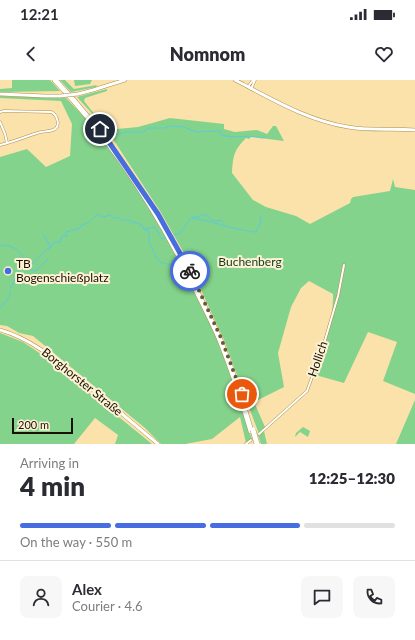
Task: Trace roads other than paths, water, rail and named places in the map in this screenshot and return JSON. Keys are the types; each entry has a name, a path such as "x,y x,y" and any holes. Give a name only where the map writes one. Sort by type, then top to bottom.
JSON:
{"highway":[{"path":"57,80 98,130 157,215 188,272 219,338 237,385 255,443"}],"main road":[{"path":"0,94 60,96 78,94 125,80"},
{"path":"235,80 289,108 323,122 349,127 415,130"},
{"name":"Borghorster Straße","path":"0,330 16,335 41,349 158,444"}],"street":[{"path":"250,88 254,80"},
{"path":"0,112 51,112 54,113 57,118 55,129 39,132 0,145"},
{"path":"0,122 7,143"},
{"name":"Hollich","path":"259,434 307,391 323,347 338,296 344,265"},
{"path":"246,444 255,443"}],"waterway":[{"path":"107,137 127,132 143,132 148,128 165,128 170,126 184,127 196,132 219,131 221,132 221,135 231,137 265,137"},
{"path":"88,132 94,132 101,138"},
{"path":"0,246 4,245 15,248 24,260 33,263 50,248 54,242 60,242 62,236 67,236 65,233 66,232 80,228 81,225 89,222 98,214 103,217 110,215 114,218 130,220 132,223 134,222 142,225 144,229 155,227 162,239 167,237"},
{"path":"192,217 199,217 202,214 208,216 214,221 221,220 223,223"},
{"path":"174,235 180,233 191,218 236,229 256,232 260,224 261,216"},
{"path":"144,229 149,231 150,243 158,260 162,263 175,265"},
{"path":"43,234 49,244 49,247"},
{"path":"25,260 24,268 36,271 48,259"},
{"path":"11,288 24,260"},
{"path":"0,308 10,296 10,291"}],"place":[{"name":"TB Bogenschießplatz","path":"8,271"}],"park label":[{"name":"Buchenberg","path":"250,262"}]}
